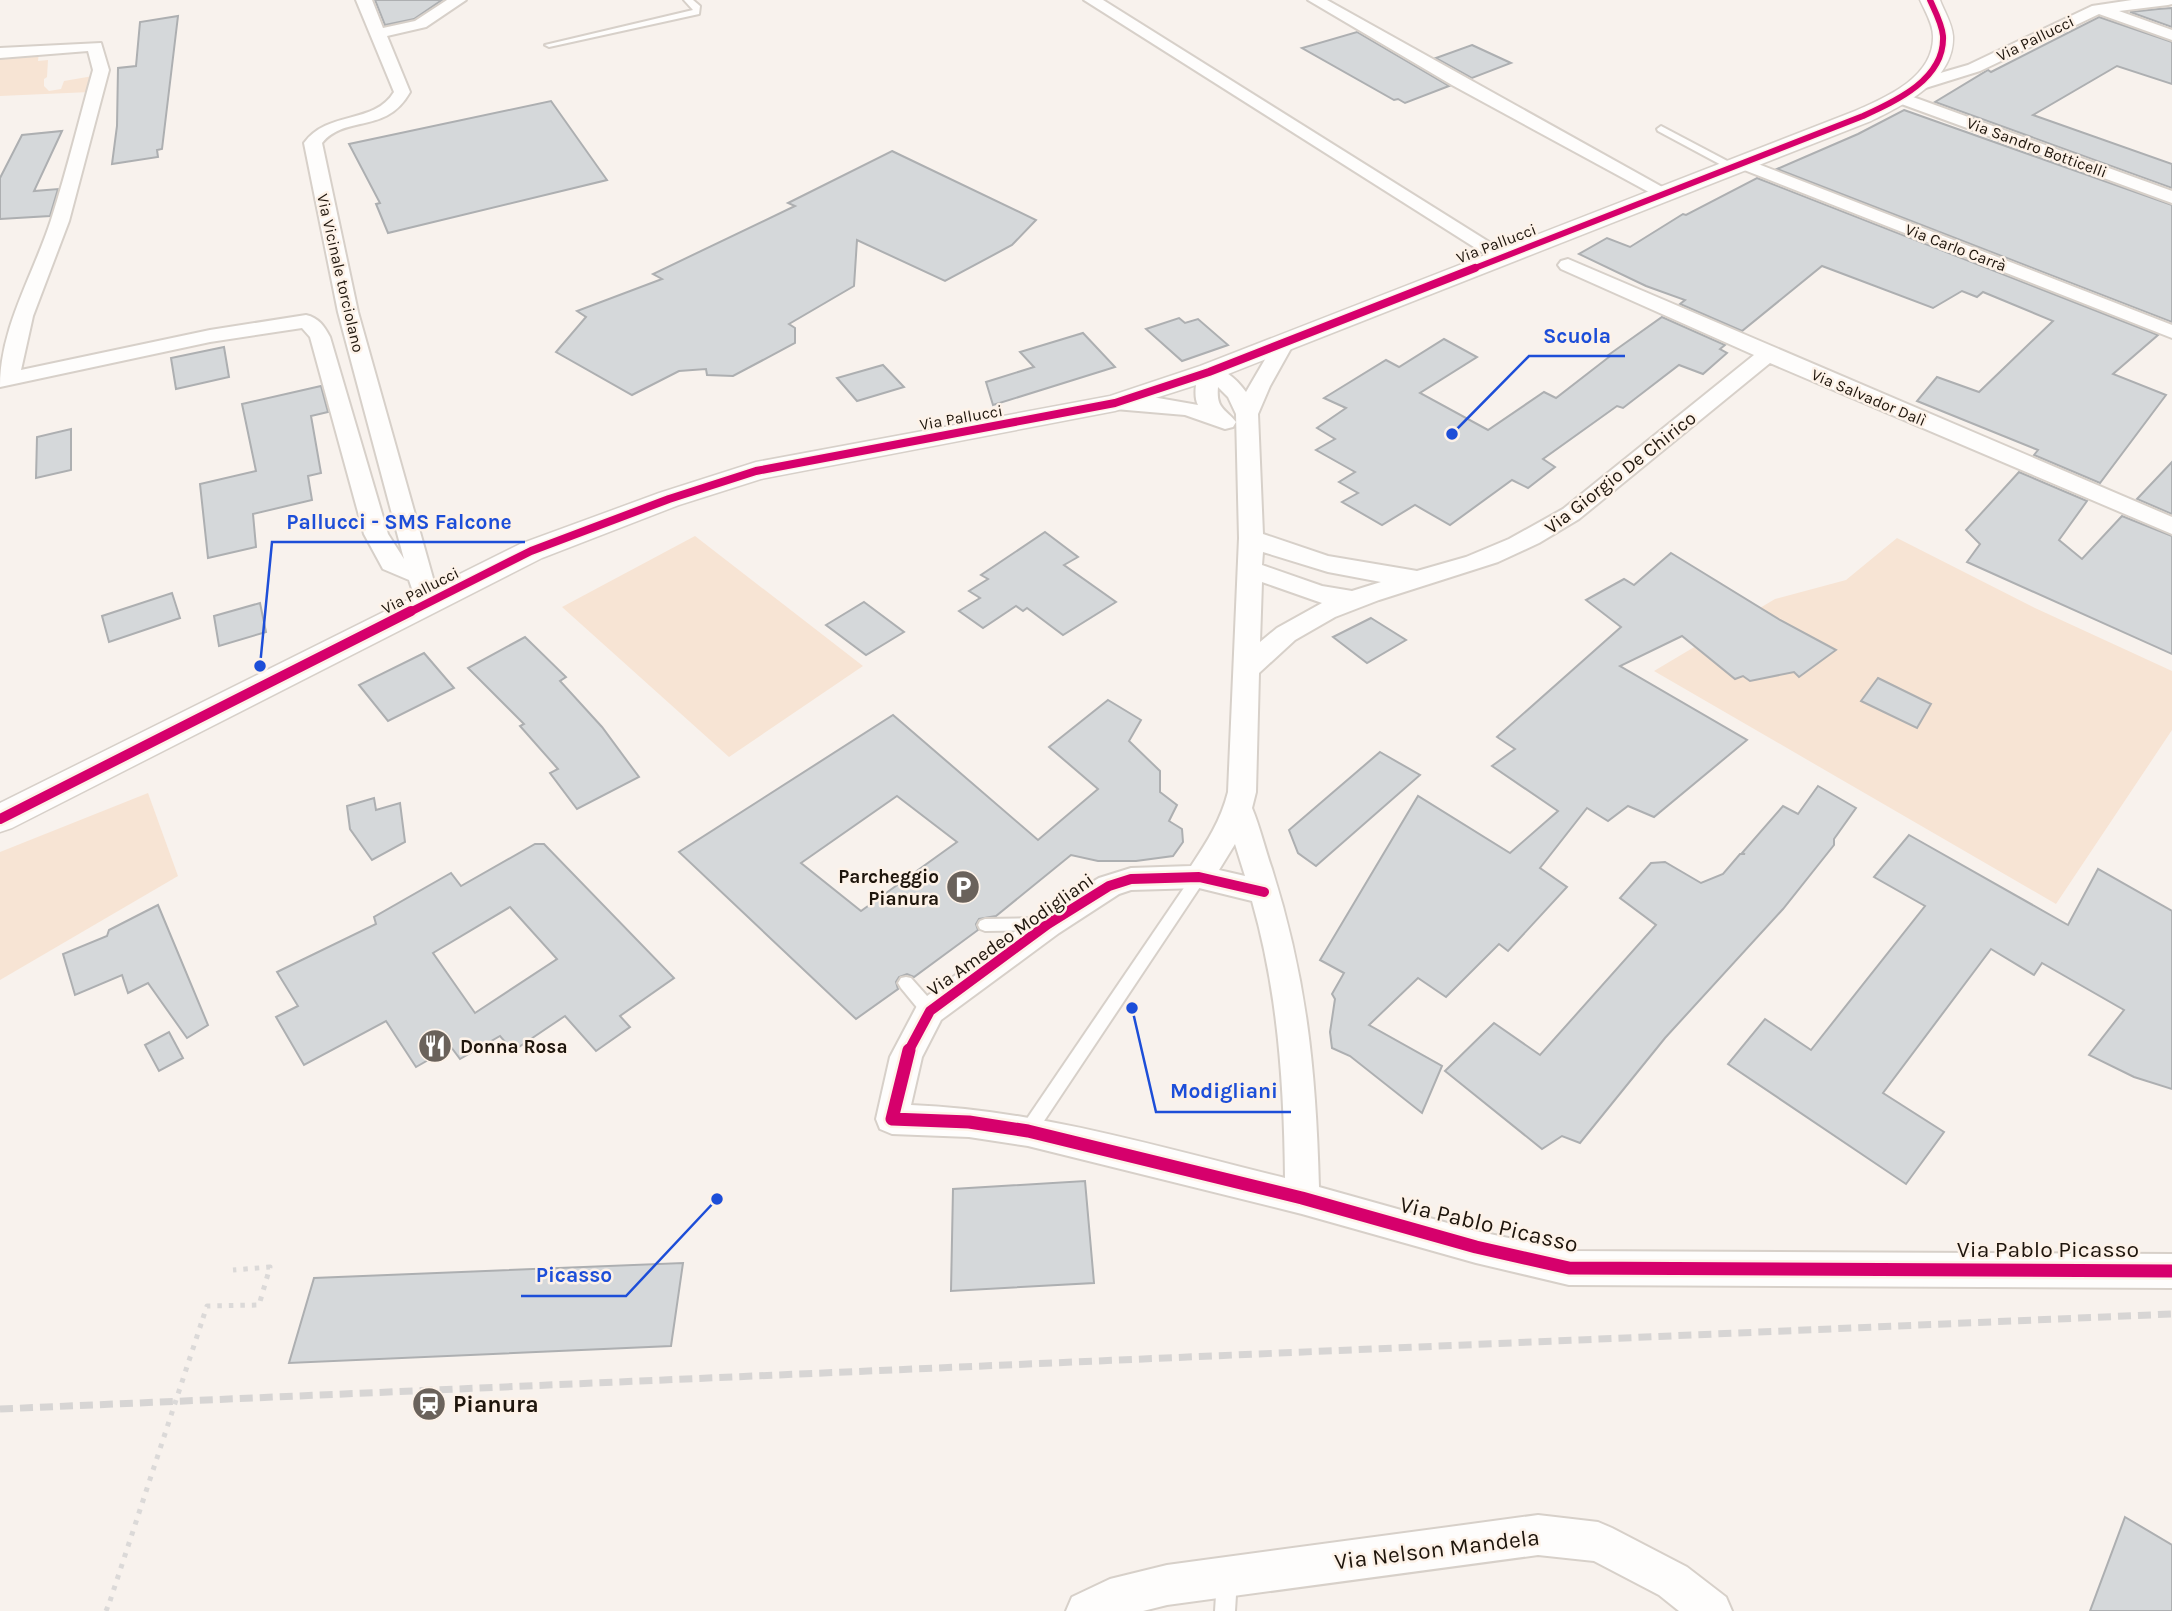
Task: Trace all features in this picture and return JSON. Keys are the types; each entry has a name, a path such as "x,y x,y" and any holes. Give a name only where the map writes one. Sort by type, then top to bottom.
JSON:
{"street":[{"name":"Via Vicinale torciolano","path":"364,0 402,92 400,100 377,115 321,132 313,143 348,312 424,589"},
{"path":"377,34 420,24 458,0"},
{"name":"Via Pallucci","path":"1091,0 1503,257"},
{"path":"1316,0 1664,193"},
{"path":"1911,91 1934,64 1942,47 1943,34 1930,0"},
{"path":"2074,0 2172,35"},
{"path":"2097,9 2168,0"},
{"name":"Via Pallucci","path":"0,819 424,589 718,482 756,471 1115,403 1209,372 1974,68 2097,9"},
{"path":"0,53 95,46 101,69 60,221 23,316 5,380 210,336 348,312"},
{"name":"Via Pallucci","path":"1934,64 1974,68"},
{"name":"Via Sandro Botticelli","path":"1911,91 2172,197"},
{"name":"Via Carlo Carrà","path":"1735,164 2172,332"},
{"name":"Via Salvador Dalì","path":"1568,265 1768,354 2172,526"},
{"path":"306,321 320,337 376,534 392,563 424,589"},
{"path":"1247,423 1259,386 1284,343"},
{"name":"Via Giorgio De Chirico","path":"1246,670 1286,634 1354,600 1418,578 1460,568 1541,534 1571,514 1768,354"},
{"path":"1199,877 1239,810 1242,792 1251,538 1247,423 1239,395 1228,383 1209,372 1206,400 1217,418"},
{"path":"1115,403 1158,403 1247,423"},
{"name":"Via Giorgio De Chirico","path":"1251,538 1288,554 1319,563 1360,572 1418,578"},
{"name":"Via Giorgio De Chirico","path":"1250,569 1318,594 1354,600"},
{"path":"1239,810 1264,892 1290,997 1297,1055 1302,1198"},
{"name":"Via Amedeo Modigliani","path":"892,1119 906,1057 930,1011 1048,924 1109,886 1131,879 1199,877 1264,892"},
{"name":"Via Pablo Picasso","path":"892,1119 969,1122 1028,1131 1302,1198 1476,1247 1569,1268 2172,1271"},
{"name":"Via Nelson Mandela","path":"1086,1611 1110,1599 1167,1585 1226,1593 1538,1535 1598,1542 1673,1580 1712,1611"}],"lane":[{"path":"549,45 696,12 697,8 688,0"},
{"path":"1661,129 1735,164"},
{"path":"1028,1131 1199,877"},
{"path":"985,925 1048,924"},
{"path":"906,983 930,1011"}],"path":[{"path":"106,1611 207,1306 259,1305 270,1267 233,1270"}],"shaded area":[{"path":"39,52 38,61 48,60 44,86 49,91 61,89 64,81 93,76 90,92 0,96 0,56"},
{"path":"695,536 863,666 729,757 562,607"},
{"path":"1897,538 2035,608 2172,671 2172,730 2056,904 1654,671 1775,599 1846,580"},
{"path":"148,793 178,876 0,980 0,852"}],"building":[{"path":"375,0 442,0 414,19 385,25"},
{"path":"2172,8 2172,27 2130,12 2158,9"},
{"path":"178,16 162,149 157,150 158,157 112,164 117,126 118,68 136,66 140,22"},
{"path":"2099,17 2172,42 2172,84 2117,66 2033,115 2172,164 2172,188 1935,102 1988,70 1991,72"},
{"path":"1357,32 1449,86 1405,103 1394,100 1302,48"},
{"path":"1472,45 1511,63 1472,78 1436,58"},
{"path":"551,101 607,180 388,233 376,204 380,203 349,144"},
{"path":"1904,110 2172,205 2172,322 1777,169 1858,134"},
{"path":"62,131 34,191 58,189 50,216 0,219 0,178 22,135"},
{"path":"892,151 1036,220 1012,245 945,281 857,240 854,286 789,324 795,328 795,343 733,376 707,375 706,369 679,371 632,395 556,352 586,317 577,311 662,279 653,274 795,206 788,203"},
{"path":"1757,178 2158,335 2113,374 2166,395 2100,483 2034,455 2038,450 1917,401 1937,377 1979,392 2053,321 1983,292 1977,297 1962,291 1933,308 1822,266 1742,331 1680,304 1685,300 1646,286 1579,254 1607,238 1630,247 1683,214 1686,215"},
{"path":"1662,317 1725,345 1720,349 1727,353 1703,374 1679,365 1623,408 1617,406 1543,459 1555,467 1528,488 1512,480 1450,525 1415,505 1382,525 1342,502 1358,493 1339,482 1355,472 1316,450 1335,439 1317,428 1346,408 1324,398 1386,360 1399,367 1444,339 1477,357 1420,393 1488,430 1544,392 1556,398 1609,357 1607,356"},
{"path":"1179,318 1185,323 1198,319 1228,345 1182,361 1146,329"},
{"path":"1083,333 1115,367 993,405 986,382 1034,367 1020,352"},
{"path":"224,347 229,377 176,389 171,358"},
{"path":"883,365 904,387 857,401 837,378"},
{"path":"321,386 328,412 311,416 321,473 308,476 312,500 253,514 256,547 208,558 200,484 256,471 242,404"},
{"path":"71,429 71,470 36,478 37,437"},
{"path":"2172,462 2172,514 2137,499"},
{"path":"2019,472 2087,501 2059,540 2082,559 2122,516 2172,536 2172,654 1967,562 1980,544 1966,530"},
{"path":"1045,532 1078,557 1064,565 1116,602 1063,635 1027,608 1023,611 1016,606 983,628 959,611 980,598 969,591 988,579 981,575"},
{"path":"1671,553 1780,620 1836,650 1799,677 1794,672 1750,681 1743,676 1735,679 1682,636 1620,666 1747,740 1654,817 1628,806 1608,821 1587,808 1540,868 1567,887 1508,951 1499,944 1446,997 1418,978 1369,1025 1442,1066 1422,1113 1350,1056 1332,1048 1330,1032 1335,999 1332,994 1344,973 1320,960 1418,796 1510,853 1558,811 1492,766 1515,749 1497,737 1621,627 1586,600 1624,579 1634,585"},
{"path":"172,593 180,618 109,642 102,616"},
{"path":"864,602 904,632 866,655 826,625"},
{"path":"260,603 266,632 219,646 214,616"},
{"path":"1371,618 1406,640 1367,663 1333,637"},
{"path":"525,637 566,677 560,681 602,727 639,777 577,809 550,773 558,769 520,726 524,724 468,668"},
{"path":"424,653 454,688 388,721 359,685"},
{"path":"1878,678 1931,704 1917,728 1861,701"},
{"name":"Parcheggio Pianura","path":"1108,700 1141,720 1129,741 1160,771 1160,792 1177,805 1169,821 1182,829 1183,842 1173,856 1136,861 1098,861 1071,855 996,916 979,919 976,924 978,930 914,977 907,974 899,977 896,982 898,989 856,1019 679,852 893,715 1038,840 1098,789 1049,747","holes":["897,796 957,842 861,911 801,863"]},
{"path":"1380,752 1420,775 1316,866 1298,853 1289,830"},
{"path":"1818,786 1856,808 1834,839 1834,845 1783,909 1665,1038 1580,1143 1562,1136 1542,1149 1445,1071 1494,1023 1540,1055 1656,925 1620,898 1651,863 1665,862 1701,883 1723,874 1740,854 1745,854 1742,853 1783,806 1798,814"},
{"path":"374,798 376,810 400,803 405,842 372,860 350,829 347,806"},
{"path":"1909,835 2068,925 2098,869 2172,911 2172,1089 2134,1077 2089,1055 2124,1010 2042,963 2034,975 1991,949 1883,1093 1944,1132 1906,1184 1728,1064 1765,1019 1811,1050 1925,906 1874,877"},
{"path":"535,844 544,844 674,978 620,1016 630,1027 596,1051 565,1016 513,1051 500,1036 460,1059 451,1047 416,1067 386,1021 304,1065 276,1017 298,1006 277,972 376,924 374,917 451,873 461,886","holes":["510,907 557,959 475,1013 433,953"]},
{"path":"158,905 208,1025 187,1038 148,983 128,993 122,975 75,995 63,954 107,936 109,930"},
{"path":"169,1032 183,1058 159,1071 145,1045"},
{"path":"1085,1181 1094,1283 951,1291 953,1189"},
{"path":"683,1263 671,1346 289,1363 314,1278"},
{"path":"2125,1517 2172,1545 2172,1611 2090,1611"}],"railway":[{"path":"0,1409 2172,1314"}],"cycle path":[{"path":"0,819 531,551 669,499 756,471 1115,403 1209,372 1863,116 1903,96 1927,76 1936,64 1942,51 1943,36 1930,0"},
{"path":"1264,892 1199,877 1131,879 1109,886 1048,924 930,1011 906,1057 892,1119 969,1122 1028,1131 1302,1198 1476,1247 1569,1268 2172,1271"}],"place":[{"name":"Scuola","path":"1452,434"},
{"name":"Pallucci - SMS Falcone","path":"260,666"},
{"name":"Parcheggio Pianura","path":"963,887"},
{"name":"Modigliani","path":"1132,1008"},
{"name":"Donna Rosa","path":"435,1046"},
{"name":"Picasso","path":"717,1199"},
{"name":"Pianura","path":"429,1404"}]}
